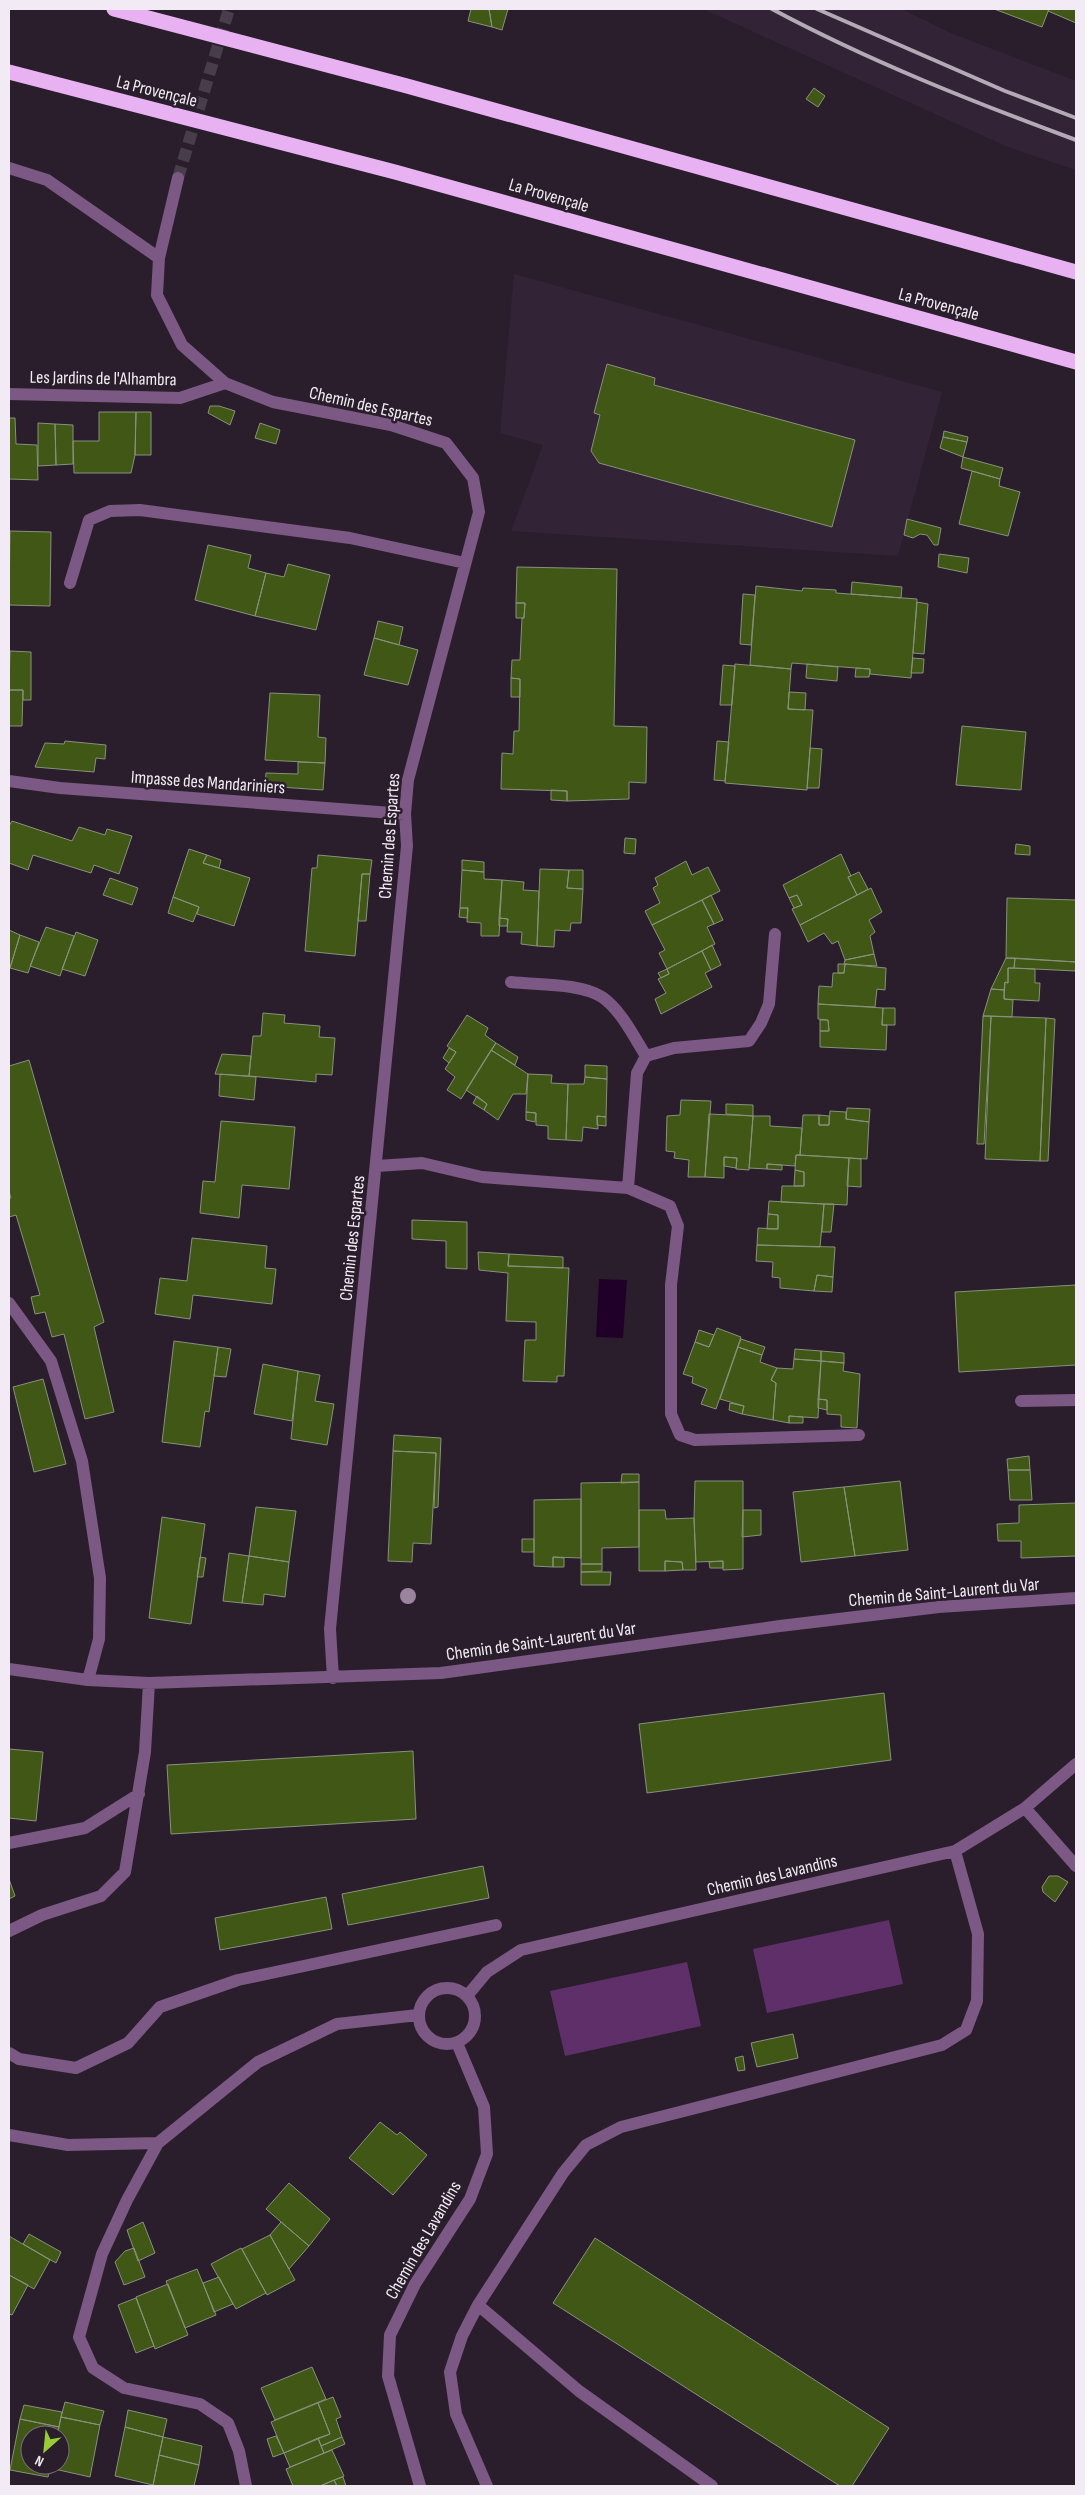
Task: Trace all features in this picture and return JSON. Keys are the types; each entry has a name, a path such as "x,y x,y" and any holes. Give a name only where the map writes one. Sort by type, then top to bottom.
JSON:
{"highway":[{"path":"114,9 407,86 1076,272"},
{"name":"La Provençale","path":"9,72 396,172 1076,362"}],"street":[{"path":"9,168 47,180 159,258"},
{"name":"Chemin des Espartes","path":"178,178 159,258 157,295 182,344 225,383 273,402 391,425 446,443 473,478 479,512 408,780 405,814 407,846 330,1629 333,1678"},
{"name":"Les Jardins de l'Alhambra","path":"9,394 180,398 225,383"},
{"path":"70,583 89,520 110,511 140,510 350,538 465,563"},
{"name":"Impasse des Mandariniers","path":"9,781 60,788 405,814"},
{"path":"628,1188 638,1073 646,1056 674,1048 749,1041 761,1023 769,1004 775,934"},
{"path":"511,982 586,989 603,998 619,1014 646,1056"},
{"path":"377,1166 422,1163 482,1177 628,1188 670,1206 678,1226 671,1285 670,1414 680,1436 695,1440 858,1436"},
{"path":"9,1303 52,1361 82,1461 100,1578 98,1639 88,1680"},
{"path":"1021,1401 1076,1400"},
{"name":"Chemin de Saint-Laurent du Var","path":"9,1669 88,1680 149,1683 441,1673 790,1625 939,1608 1076,1598"},
{"path":"9,1931 42,1915 101,1896 125,1872 145,1752 149,1683"},
{"name":"Chemin des Lavandins","path":"467,1996 487,1972 521,1950 955,1850 1025,1808 1076,1764"},
{"path":"9,1843 85,1828 139,1794"},
{"path":"1025,1808 1076,1866"},
{"path":"487,2486 456,2414 450,2372 462,2336 478,2305 563,2173 586,2145 621,2127 942,2045 966,2030 977,2001 978,1934 955,1850"},
{"path":"9,2053 19,2059 76,2068 128,2043 160,2007 238,1980 496,1925"},
{"path":"451,1988 467,1996 472,2004 474,2022 471,2031 457,2043 448,2045 430,2039 419,2024 420,2005 433,1991 451,1988"},
{"path":"246,2486 239,2450 228,2423 200,2404 124,2388 93,2368 79,2337 102,2254 127,2200 158,2143 258,2062 337,2024 418,2015"},
{"name":"Chemin des Lavandins","path":"420,2486 388,2376 390,2336 415,2284 470,2199 487,2154 484,2107 457,2043"},
{"path":"9,2135 68,2145 158,2143"},
{"path":"478,2305 579,2391 712,2486"}],"shaded area":[{"path":"703,9 901,9 953,34 1076,81 1076,170 1008,147"},
{"path":"514,274 942,392 898,556 511,531 543,445 500,433"},
{"path":"599,1279 627,1280 623,1338 596,1337"},
{"path":"889,1920 903,1984 767,2013 753,1949"},
{"path":"687,1962 701,2026 565,2056 550,1991"}],"building":[{"path":"471,9 489,9 492,27 468,21"},
{"path":"489,9 508,9 502,30 492,27"},
{"path":"994,9 1049,9 1042,27"},
{"path":"1049,9 1076,9 1076,23 1048,11"},
{"path":"814,88 825,96 818,107 806,99"},
{"path":"607,364 655,378 654,385 855,440 832,527 599,463 591,451 600,415 594,413"},
{"path":"210,406 219,406 235,411 230,425 208,413"},
{"path":"99,412 136,412 135,455 131,473 74,473 73,441 99,441"},
{"path":"136,412 151,412 151,455 135,455"},
{"path":"9,418 15,418 16,444 37,445 38,480 9,479"},
{"path":"38,423 55,424 56,465 38,466"},
{"path":"260,423 280,430 276,444 255,438"},
{"path":"55,424 73,425 73,464 56,465"},
{"path":"944,431 968,437 967,442 943,437"},
{"path":"943,437 967,442 963,457 940,448"},
{"path":"963,457 1003,468 1000,479 961,468"},
{"path":"972,471 1000,479 999,486 1020,492 1008,536 959,524"},
{"path":"907,519 941,528 938,545 934,545 927,535 920,534 913,538 904,535"},
{"path":"10,531 51,532 50,606 9,605"},
{"path":"208,545 251,555 248,568 266,573 255,616 195,600"},
{"path":"939,554 969,558 967,573 938,567"},
{"path":"288,564 330,575 316,630 255,616 266,573 284,577"},
{"path":"517,567 617,569 614,726 647,727 646,783 629,782 629,799 567,801 567,791 501,789 502,753 513,754 514,731 519,731 520,679 511,678 512,660 520,660 522,618 524,618 525,603 516,603"},
{"path":"852,582 902,587 901,598 851,594"},
{"path":"756,586 802,591 803,588 836,590 836,593 917,599 911,678 870,674 870,669 792,663 791,669 750,665"},
{"path":"743,594 755,595 751,645 740,644"},
{"path":"917,602 928,604 924,654 913,653"},
{"path":"516,603 525,603 524,618 516,618"},
{"path":"378,621 403,627 399,645 374,638"},
{"path":"374,638 418,650 408,685 364,675"},
{"path":"10,651 31,652 31,700 23,700 23,690 9,690"},
{"path":"913,658 924,659 923,673 911,673"},
{"path":"735,664 791,669 788,709 813,710 807,790 725,783"},
{"path":"807,664 838,667 837,681 806,678"},
{"path":"723,665 735,666 732,705 720,705"},
{"path":"856,668 870,669 869,677 855,677"},
{"path":"511,678 520,679 520,697 511,697"},
{"path":"9,690 23,690 22,726 9,726"},
{"path":"789,692 806,693 805,710 788,709"},
{"path":"270,693 320,695 318,737 326,738 325,763 265,760"},
{"path":"962,726 1026,732 1021,790 956,785"},
{"path":"65,741 106,745 105,759 96,758 94,772 35,767 45,743 64,744"},
{"path":"717,741 729,742 725,781 714,780"},
{"path":"810,748 822,749 819,788 807,788"},
{"path":"298,762 325,763 323,790 265,786 266,773 298,774"},
{"path":"551,790 567,791 567,801 551,800"},
{"path":"12,821 72,841 79,827 105,835 107,829 132,836 119,874 94,865 91,873 33,855 28,870 9,863 9,826"},
{"path":"625,838 636,839 635,854 624,853"},
{"path":"1016,844 1030,846 1030,855 1015,854"},
{"path":"189,849 207,855 203,863 250,878 234,926 197,914 199,907 173,897"},
{"path":"841,854 851,876 848,877 857,895 800,925 792,909 802,905 797,895 789,898 783,885"},
{"path":"207,855 221,860 219,868 203,863"},
{"path":"318,855 372,860 370,874 362,874 355,956 305,951 312,868 317,868"},
{"path":"462,860 484,862 484,872 462,870"},
{"path":"686,861 692,875 708,867 720,891 652,925 645,911 660,903 653,888 658,885 655,878"},
{"path":"540,869 569,870 567,888 583,889 581,923 571,923 570,931 555,930 554,947 537,946"},
{"path":"462,870 484,872 484,879 502,880 499,936 481,936 481,923 467,922 468,908 460,908"},
{"path":"569,870 583,870 583,889 567,888"},
{"path":"859,872 868,889 857,895 848,877"},
{"path":"362,874 370,874 366,921 358,921"},
{"path":"110,878 138,888 132,905 103,895"},
{"path":"502,880 524,882 523,890 539,891 537,946 521,944 522,932 507,932 508,919 499,918"},
{"path":"871,888 882,912 869,920 875,932 870,936 874,954 845,960 838,941 832,944 824,933 808,942 800,925"},
{"path":"711,895 723,920 714,924 702,900"},
{"path":"797,895 802,905 794,908 789,898"},
{"path":"173,897 199,907 193,922 168,913"},
{"path":"1007,898 1076,900 1076,962 1006,958"},
{"path":"702,900 714,924 707,927 715,944 667,969 659,953 665,950 652,925"},
{"path":"460,908 468,908 467,918 459,917"},
{"path":"499,918 508,919 507,926 499,926"},
{"path":"46,927 74,936 60,976 30,966"},
{"path":"9,930 20,935 10,968 9,967"},
{"path":"76,932 98,940 85,976 62,969"},
{"path":"20,935 39,942 28,973 10,968"},
{"path":"712,945 721,965 711,970 702,951"},
{"path":"702,951 711,970 705,973 712,987 661,1014 655,999 666,993 658,979 669,974 667,969"},
{"path":"874,954 877,966 844,964 845,960"},
{"path":"1006,958 1015,958 1014,968 1008,968 1008,983 1005,982 1004,990 991,989"},
{"path":"1015,958 1076,962 1076,971 1014,968"},
{"path":"838,964 845,964 844,973 838,973"},
{"path":"845,964 886,968 885,990 877,989 875,1007 818,1004 819,986 832,987 833,973 844,973"},
{"path":"1008,968 1035,969 1035,983 1040,983 1039,1001 1004,999 1005,982 1008,983"},
{"path":"667,969 669,974 661,978 658,973"},
{"path":"991,989 1004,990 1004,999 1013,1000 1012,1017 983,1016"},
{"path":"818,1004 883,1008 882,1025 887,1025 886,1050 820,1047 820,1031 829,1031 828,1020 818,1019"},
{"path":"883,1008 895,1008 895,1025 882,1025"},
{"path":"263,1013 285,1015 284,1023 320,1026 319,1037 335,1038 332,1075 316,1074 316,1082 249,1076 253,1036 261,1036"},
{"path":"467,1015 488,1028 485,1035 496,1043 461,1099 447,1090 455,1077 445,1069 456,1052 447,1046"},
{"path":"983,1016 991,1016 984,1144 977,1144"},
{"path":"991,1016 1046,1018 1040,1161 985,1159"},
{"path":"1046,1018 1055,1019 1048,1161 1040,1161"},
{"path":"820,1020 828,1020 829,1031 820,1031"},
{"path":"496,1043 518,1057 515,1065 491,1050"},
{"path":"449,1048 456,1052 449,1063 443,1058"},
{"path":"491,1050 528,1074 526,1094 513,1094 498,1120 484,1110 487,1104 466,1090"},
{"path":"222,1054 251,1056 249,1076 215,1074"},
{"path":"29,1060 104,1322 94,1327 114,1412 85,1419 64,1334 52,1337 45,1312 35,1314 31,1297 40,1295 16,1215 9,1217 9,1199 11,1198 9,1191 9,1066"},
{"path":"585,1065 607,1066 607,1079 585,1077"},
{"path":"220,1074 256,1077 254,1100 219,1096"},
{"path":"528,1074 552,1075 551,1083 568,1084 566,1140 548,1139 548,1126 536,1125 536,1113 526,1112"},
{"path":"585,1077 607,1079 606,1117 597,1116 598,1129 583,1127 582,1141 566,1140 568,1084 584,1084"},
{"path":"477,1096 487,1104 484,1110 473,1103"},
{"path":"681,1100 711,1101 705,1177 688,1177 689,1160 674,1158 675,1152 666,1151 667,1116 680,1115"},
{"path":"726,1104 753,1105 753,1116 726,1114"},
{"path":"847,1108 870,1109 869,1122 846,1119"},
{"path":"830,1111 846,1112 846,1119 869,1122 867,1159 800,1155 803,1115 819,1115 819,1125 829,1125"},
{"path":"526,1112 536,1113 535,1122 526,1120"},
{"path":"709,1114 753,1116 749,1170 736,1169 737,1158 724,1157 724,1178 705,1177"},
{"path":"819,1115 829,1116 829,1125 819,1125"},
{"path":"597,1116 606,1117 606,1126 597,1125"},
{"path":"753,1116 770,1116 770,1126 802,1128 800,1155 796,1155 795,1166 767,1164 767,1169 749,1168"},
{"path":"221,1121 295,1127 289,1189 242,1185 239,1218 200,1213 203,1181 215,1182"},
{"path":"796,1155 849,1158 847,1205 781,1202 782,1186 804,1186 804,1172 795,1170"},
{"path":"724,1157 737,1158 736,1168 724,1166"},
{"path":"849,1158 861,1159 861,1187 847,1186"},
{"path":"767,1164 782,1165 782,1170 767,1169"},
{"path":"795,1170 804,1172 804,1186 794,1186"},
{"path":"769,1201 824,1204 820,1247 757,1245 758,1228 778,1229 778,1215 768,1214"},
{"path":"824,1204 834,1204 831,1232 822,1232"},
{"path":"768,1214 778,1215 778,1229 767,1229"},
{"path":"412,1220 467,1222 467,1269 446,1268 446,1241 412,1239"},
{"path":"192,1238 267,1246 265,1268 276,1269 272,1304 193,1295 190,1319 155,1314 160,1278 187,1281"},
{"path":"757,1245 835,1247 833,1277 817,1275 814,1291 780,1288 780,1278 772,1277 773,1262 756,1261"},
{"path":"478,1252 509,1254 508,1266 569,1268 564,1376 557,1376 557,1382 523,1381 525,1340 536,1340 536,1322 506,1321 508,1273 479,1270"},
{"path":"509,1254 563,1257 563,1268 508,1266"},
{"path":"817,1275 833,1277 832,1292 814,1291"},
{"path":"1076,1285 1076,1365 959,1372 955,1292"},
{"path":"717,1328 741,1337 716,1409 701,1404 707,1389 692,1383 693,1377 683,1374 695,1342 709,1347"},
{"path":"699,1330 714,1335 709,1347 695,1342"},
{"path":"741,1339 765,1347 762,1355 738,1347"},
{"path":"174,1341 218,1347 209,1412 205,1411 200,1447 162,1442"},
{"path":"218,1347 231,1349 226,1377 214,1376"},
{"path":"738,1347 762,1355 760,1362 777,1368 771,1380 776,1383 773,1420 742,1414 744,1406 720,1399"},
{"path":"795,1349 821,1351 821,1361 794,1359"},
{"path":"821,1351 844,1353 844,1363 821,1361"},
{"path":"794,1359 821,1361 818,1418 789,1416 789,1423 773,1420 776,1383 771,1380 777,1368 793,1369"},
{"path":"821,1361 844,1363 843,1371 860,1374 857,1428 841,1427 841,1415 827,1414 827,1400 818,1399"},
{"path":"263,1364 298,1371 292,1421 254,1414"},
{"path":"298,1371 320,1375 315,1401 334,1404 327,1445 291,1439"},
{"path":"43,1379 66,1464 34,1472 13,1387"},
{"path":"818,1399 827,1400 827,1410 818,1408"},
{"path":"730,1403 744,1406 742,1414 729,1410"},
{"path":"789,1416 803,1417 803,1423 789,1423"},
{"path":"394,1435 441,1438 438,1507 434,1508 436,1453 393,1451"},
{"path":"393,1451 436,1453 431,1544 413,1543 412,1562 388,1561"},
{"path":"1029,1456 1030,1470 1008,1470 1007,1459"},
{"path":"1008,1470 1030,1470 1032,1500 1010,1500"},
{"path":"622,1474 639,1474 639,1482 621,1483"},
{"path":"695,1481 743,1481 743,1569 723,1570 723,1561 696,1562"},
{"path":"900,1481 908,1550 855,1556 844,1487"},
{"path":"639,1482 639,1547 602,1548 602,1564 581,1564 581,1483"},
{"path":"844,1487 855,1556 801,1562 793,1492"},
{"path":"581,1499 581,1558 553,1557 553,1567 534,1566 534,1500"},
{"path":"1076,1503 1076,1556 1021,1558 1021,1541 998,1541 997,1524 1019,1523 1019,1505"},
{"path":"256,1507 296,1511 289,1562 249,1556"},
{"path":"639,1510 665,1510 666,1519 694,1518 696,1570 683,1570 682,1562 665,1561 665,1571 639,1571"},
{"path":"743,1510 761,1510 761,1535 742,1537"},
{"path":"162,1517 205,1524 191,1624 149,1618"},
{"path":"522,1539 534,1539 534,1552 522,1552"},
{"path":"229,1553 249,1556 242,1603 223,1601"},
{"path":"249,1556 289,1562 285,1597 264,1594 263,1605 242,1603"},
{"path":"200,1557 206,1558 203,1577 197,1577"},
{"path":"553,1557 564,1558 564,1567 553,1567"},
{"path":"665,1561 682,1562 683,1570 665,1571"},
{"path":"723,1561 723,1568 710,1568 709,1562"},
{"path":"581,1564 602,1564 602,1571 581,1572"},
{"path":"581,1572 611,1572 610,1585 581,1585"},
{"path":"884,1693 891,1760 647,1793 639,1724"},
{"path":"9,1749 43,1752 36,1821 9,1818"},
{"path":"413,1751 416,1819 171,1834 167,1765"},
{"path":"483,1866 489,1898 348,1925 342,1894"},
{"path":"1049,1876 1058,1876 1068,1882 1055,1902 1043,1892 1042,1887"},
{"path":"9,1879 15,1896 9,1899"},
{"path":"326,1897 332,1929 220,1950 215,1918"},
{"path":"793,2034 798,2058 757,2067 751,2043"},
{"path":"743,2056 745,2070 738,2071 735,2058"},
{"path":"380,2122 397,2135 400,2132 427,2155 393,2195 349,2158"},
{"path":"289,2183 330,2219 309,2246 266,2209"},
{"path":"143,2222 155,2253 138,2261 127,2230"},
{"path":"281,2222 309,2246 289,2269 270,2235"},
{"path":"29,2234 61,2252 56,2263 23,2244"},
{"path":"270,2235 295,2280 267,2295 242,2249"},
{"path":"9,2236 50,2260 34,2289 9,2275"},
{"path":"595,2238 889,2428 852,2486 840,2486 553,2303"},
{"path":"134,2248 145,2277 124,2285 115,2262 125,2251"},
{"path":"241,2248 266,2293 236,2309 211,2264"},
{"path":"197,2269 216,2315 185,2328 166,2281"},
{"path":"9,2275 28,2285 12,2315 9,2314"},
{"path":"219,2277 233,2304 214,2312 203,2283"},
{"path":"168,2284 188,2335 155,2349 136,2297"},
{"path":"136,2298 154,2346 136,2353 118,2305"},
{"path":"312,2367 326,2399 275,2420 261,2388"},
{"path":"333,2397 341,2417 336,2419 342,2437 321,2446 318,2438 330,2434 318,2403"},
{"path":"65,2402 104,2411 100,2425 61,2417"},
{"path":"318,2403 330,2434 284,2453 271,2422"},
{"path":"24,2405 62,2412 59,2425 49,2425 20,2419"},
{"path":"128,2410 167,2419 163,2437 125,2427"},
{"path":"61,2417 100,2425 90,2477 70,2472 70,2425 59,2425"},
{"path":"20,2419 49,2425 20,2425 20,2472 10,2470"},
{"path":"125,2427 163,2437 153,2485 115,2476"},
{"path":"276,2436 284,2453 273,2457 267,2439"},
{"path":"163,2437 202,2446 199,2465 159,2455"},
{"path":"342,2437 345,2444 324,2453 321,2446"},
{"path":"318,2438 324,2453 290,2467 284,2453"},
{"path":"332,2450 344,2476 320,2486 293,2486 286,2469"},
{"path":"159,2455 199,2465 194,2486 153,2486"},
{"path":"343,2477 346,2486 337,2486 334,2480"},
{"path":"334,2480 337,2486 320,2486"}],"tunnel":[{"path":"178,178 229,9"}],"railway":[{"path":"772,9 846,46 922,80 1076,140"},
{"path":"817,9 1005,91 1076,118"}]}
